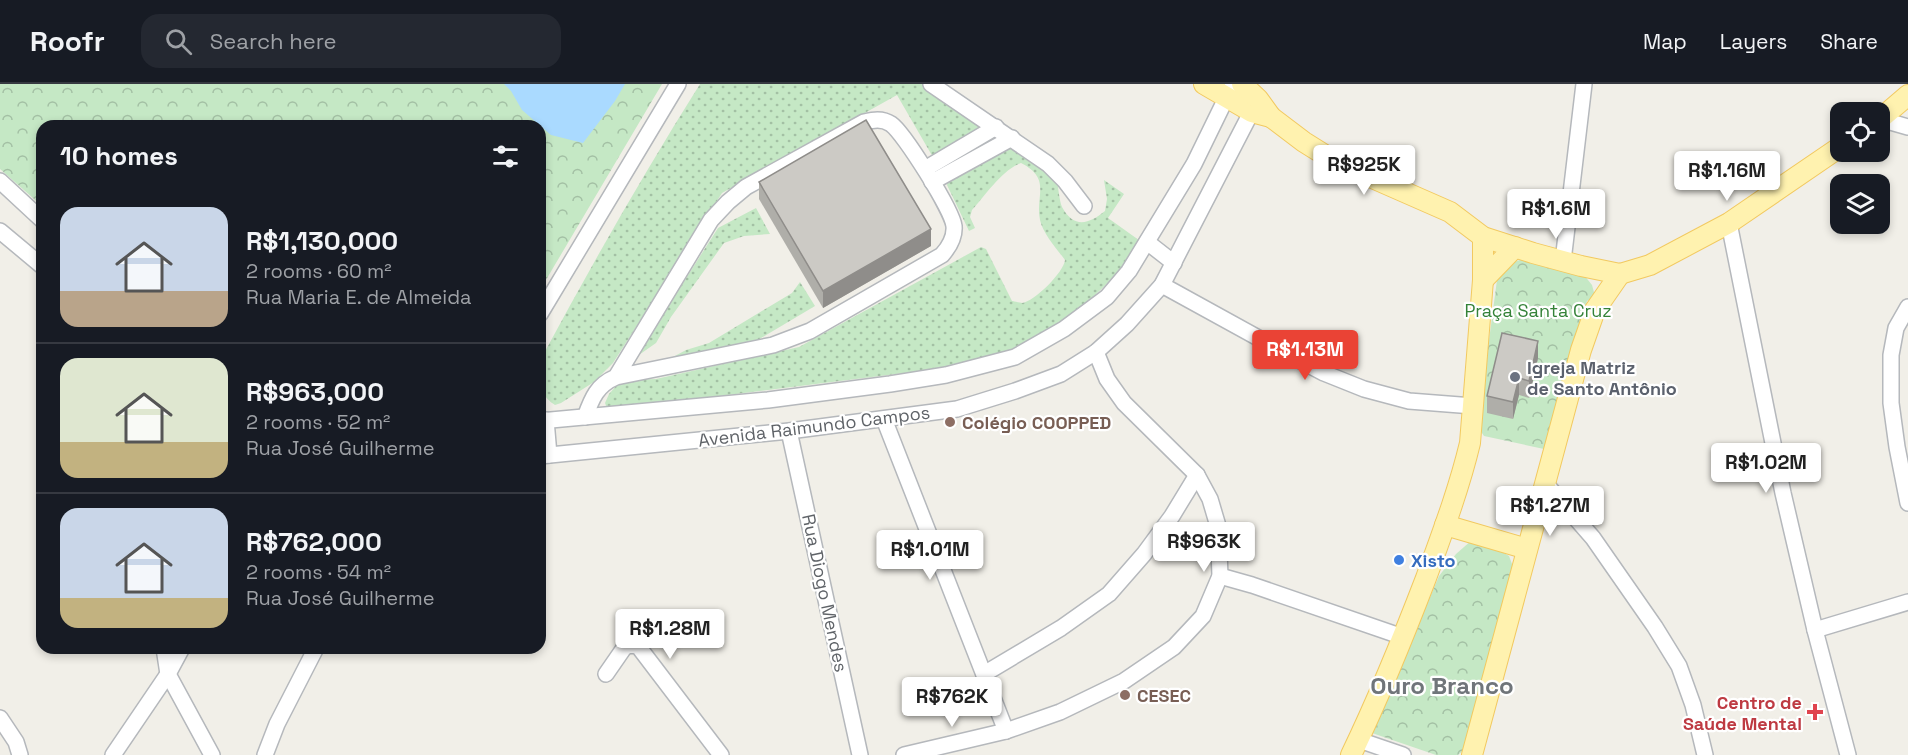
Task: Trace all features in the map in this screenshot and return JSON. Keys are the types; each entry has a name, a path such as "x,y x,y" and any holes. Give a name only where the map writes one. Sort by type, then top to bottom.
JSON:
{"main road":[{"path":"1204,84 1229,91 1255,106 1336,162 1450,212 1484,237 1572,264 1620,274 1650,265 1729,223 1830,154"},
{"path":"1242,84 1255,106"},
{"path":"1890,110 1908,94"},
{"path":"1355,747 1403,637 1466,462 1473,406 1484,237"},
{"path":"1483,280 1515,247"},
{"path":"1472,755 1581,350 1595,310 1596,295 1590,275 1572,264"},
{"path":"1595,310 1620,274"},
{"path":"1445,525 1527,549"}],"street":[{"path":"546,304 678,84"},
{"path":"931,84 1048,164 1065,181 1084,206"},
{"path":"1572,264 1584,84"},
{"name":"Avenida Raimundo Campos","path":"546,420 768,400 890,384 946,375 1015,357 1064,329 1107,297 1129,271 1194,164 1229,91"},
{"name":"Avenida Raimundo Campos","path":"546,456 789,431 957,409 1061,374 1096,352 1127,324 1162,285 1255,106"},
{"path":"585,417 597,390 604,382 616,377 773,345 810,331 942,255 953,238 954,225 929,175 899,132 890,123 878,119 864,122 747,187 728,202 711,220 616,377"},
{"path":"1890,122 1908,127"},
{"path":"929,175 996,127"},
{"path":"929,175 1012,138"},
{"path":"0,181 36,214"},
{"path":"1729,223 1783,493 1847,754 1831,755"},
{"path":"0,231 36,261"},
{"path":"1147,242 1174,262"},
{"path":"1162,285 1324,373 1364,389 1408,401 1473,406"},
{"path":"1908,307 1896,328 1891,355 1891,404 1908,503"},
{"path":"904,755 1006,731 1082,702 1124,681 1174,647 1203,616 1220,576 1218,526 1210,499 1197,475 1124,403 1107,379 1096,352"},
{"path":"884,419 1006,731"},
{"name":"Rua Diogo Mendes","path":"789,431 860,755"},
{"path":"984,674 1061,628 1109,594 1144,554 1197,475"},
{"path":"1545,483 1593,538 1655,627 1679,666 1693,705 1705,755"},
{"path":"1220,576 1403,637"},
{"path":"1815,630 1908,602"},
{"path":"606,674 624,648 629,645 638,646 722,755"},
{"path":"165,654 168,674 212,755"},
{"path":"113,755 168,674 179,654"},
{"path":"265,755 277,724 313,654"},
{"path":"0,718 16,742 20,755"},
{"path":"1355,747 1403,755"}],"green space":[{"path":"0,84 662,84 546,280 546,120 36,120 36,201 0,169"},
{"path":"700,84 924,84 982,127 934,159 897,95 722,193 613,363 594,382 555,405 546,396 546,350 659,151"},
{"path":"1008,143 1056,175 1062,207 1072,219 1088,221 1105,211 1107,199 1104,180 1124,194 1108,218 1143,243 1094,296 1055,327 1013,350 990,358 944,368 616,409 607,408 605,403 609,394 617,385 628,380 656,379 799,347 981,247 986,249 1012,301 1022,303 1034,298 1060,272 1065,260 1044,231 1040,220 1040,188 1036,175 1021,163 1007,172 972,210 970,217 975,228 969,231 947,185 949,178"},
{"path":"756,208 770,234 744,236 724,243 671,317 656,343 636,357 718,228"},
{"name":"Praça Santa Cruz","path":"1523,259 1584,275 1592,285 1595,296 1587,301 1544,449 1484,436 1476,424 1497,280 1514,262"},
{"path":"800,282 815,306 756,341 660,364 686,350 709,343 792,293"},
{"path":"1472,540 1492,546 1509,556 1515,572 1466,748 1458,755 1436,755 1372,733 1439,576 1456,554"}],"water":[{"path":"504,84 625,84 583,143 551,135 546,131 546,120 534,120 522,110"}],"building":[{"path":"866,120 931,229 823,291 759,182"},
{"name":"Igreja Matriz de Santo Antônio","path":"1502,333 1538,341 1529,381 1519,378 1513,402 1487,396"}],"place":[{"name":"Igreja Matriz de Santo Antônio","path":"1515,377"},
{"name":"Colégio COOPPED","path":"950,422"},
{"name":"Xisto","path":"1399,560"},
{"name":"CESEC","path":"1125,695"},
{"name":"Centro de Saúde Mental","path":"1815,712"}],"district":[{"name":"Ouro Branco","path":"1442,685"}]}
